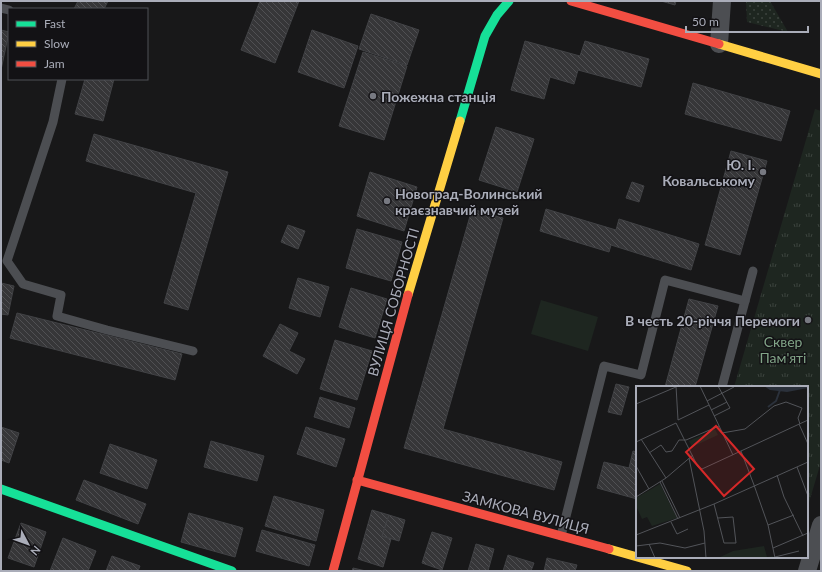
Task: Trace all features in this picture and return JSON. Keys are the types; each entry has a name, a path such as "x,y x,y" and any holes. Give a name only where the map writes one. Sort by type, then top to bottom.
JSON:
{"street":[{"name":"ВУЛИЦЯ СОБОРНОСТІ","path":"332,571 407,299 485,36 497,15 510,1"},
{"path":"571,1 821,74"},
{"path":"718,44 722,1"},
{"name":"ЗАМКОВА ВУЛИЦЯ","path":"357,480 636,557"},
{"path":"1,489 232,571"},
{"path":"807,571 821,525"},
{"name":"ЗАМКОВА ВУЛИЦЯ","path":"638,558 680,570"}],"lane":[{"path":"62,80 53,122 8,261 23,284 61,295 58,316 107,330 193,351"},
{"path":"722,386 753,271"},
{"path":"561,536 604,366 641,375 665,280 745,300"},
{"path":"676,558 680,570"}],"green space":[{"path":"746,1 770,1 788,32 747,22"},
{"name":"Сквер Пам'яті","path":"815,109 821,111 821,462 808,506 808,386 734,386"},
{"path":"541,300 598,317 588,351 531,334"}],"building":[{"path":"78,1 108,1 104,8 74,8"},
{"path":"260,1 299,1 275,63 241,50"},
{"path":"661,1 676,1 675,5"},
{"path":"371,14 419,30 407,65 359,49"},
{"path":"1,30 8,32 8,37 1,70"},
{"path":"312,30 358,46 344,88 298,72"},
{"path":"525,41 580,56 585,41 649,59 641,87 578,70 574,84 550,77 544,99 511,90"},
{"name":"Пожежна станція","path":"363,52 407,66 384,140 339,126"},
{"path":"85,80 114,80 103,121 75,114"},
{"path":"693,83 790,111 781,141 685,114"},
{"path":"496,127 534,139 517,192 479,180"},
{"path":"94,134 228,172 188,310 164,303 196,193 86,161"},
{"path":"731,151 767,161 740,255 705,245"},
{"name":"Новоград-Волинський краєзнавчий музей","path":"370,172 417,187 404,231 357,216"},
{"path":"632,182 644,186 639,202 626,198"},
{"path":"472,209 503,218 443,429 562,462 554,490 404,448"},
{"path":"546,209 616,230 619,219 699,244 691,270 611,245 609,252 540,231"},
{"path":"288,225 305,231 298,249 281,242"},
{"path":"357,229 402,242 391,281 346,268"},
{"path":"298,278 329,287 320,317 289,308"},
{"path":"1,283 14,286 8,315 1,314"},
{"path":"351,288 387,299 375,338 339,327"},
{"path":"689,299 718,306 695,386 665,386"},
{"path":"17,313 182,354 175,380 10,338"},
{"path":"280,324 298,333 289,351 305,359 297,374 263,356"},
{"path":"335,340 372,351 357,400 320,389"},
{"path":"616,384 629,387 621,415 608,412"},
{"path":"320,397 355,408 349,428 314,417"},
{"path":"1,427 19,433 9,463 1,460"},
{"path":"306,427 345,439 336,467 297,454"},
{"path":"211,441 264,456 257,481 204,467"},
{"path":"110,444 157,460 147,489 100,473"},
{"path":"633,451 636,452 636,499 597,488 604,462 629,468"},
{"path":"84,480 146,504 138,524 76,500"},
{"path":"274,496 324,510 316,541 265,526"},
{"path":"372,510 389,515 382,536 391,539 383,567 358,559"},
{"path":"189,513 243,528 235,557 181,542"},
{"path":"389,515 405,520 399,541 382,536"},
{"path":"21,523 46,532 34,567 8,558"},
{"path":"262,530 315,545 309,566 256,551"},
{"path":"432,532 452,538 442,570 422,563"},
{"path":"63,538 96,551 88,571 50,571"},
{"path":"476,544 494,549 488,571 468,571"},
{"path":"508,555 534,563 531,571 503,571"},
{"path":"112,556 140,566 138,571 106,571"},
{"path":"547,558 577,565 575,571 544,571"},
{"path":"353,568 366,571 352,571"}],"traffic: fast":[{"path":"460,121 485,36 497,15 509,1"},
{"path":"1,489 232,571"}],"traffic: slow":[{"path":"719,44 821,74"},
{"path":"408,295 460,121"},
{"path":"609,549 636,557"},
{"path":"641,558 687,571"}],"traffic: jam":[{"path":"571,1 719,44"},
{"path":"333,571 408,295"},
{"path":"357,480 609,549"}],"place":[{"name":"Пожежна станція","path":"373,96"},
{"name":"Ю. І. Ковальському","path":"763,172"},
{"name":"Новоград-Волинський краєзнавчий музей","path":"387,201"},
{"name":"В честь 20-річчя Перемоги","path":"808,320"}]}
